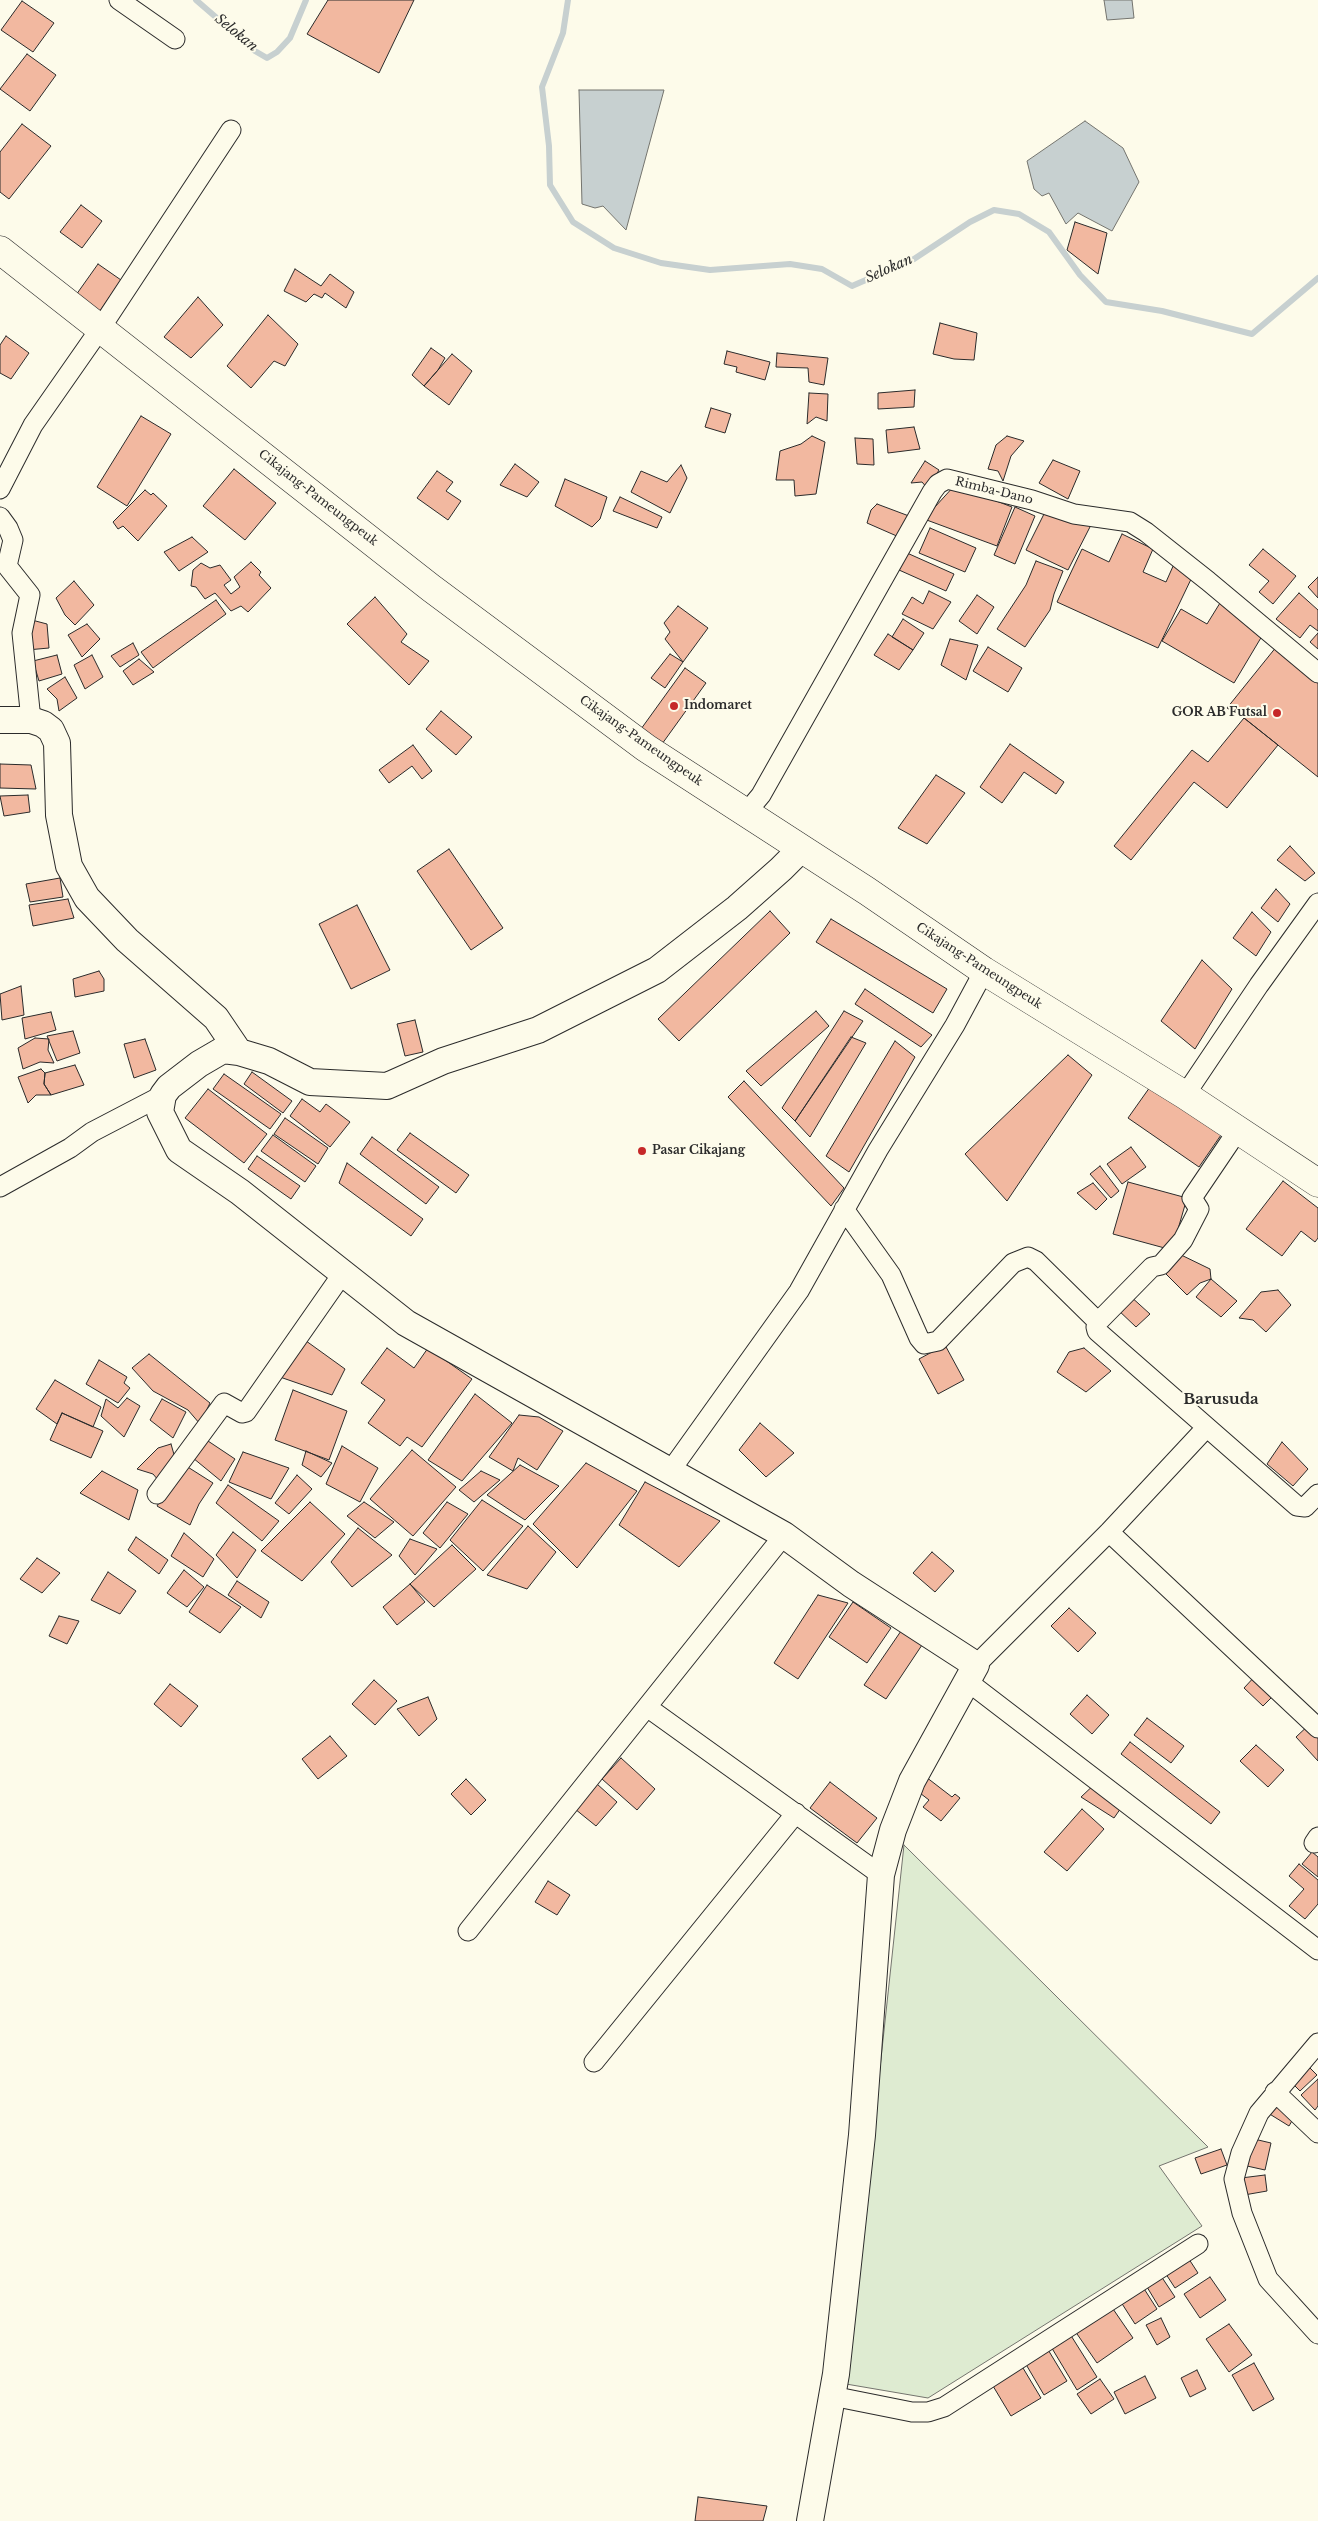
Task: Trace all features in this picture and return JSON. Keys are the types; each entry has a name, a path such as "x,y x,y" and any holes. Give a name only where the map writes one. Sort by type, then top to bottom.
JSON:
{"main road":[{"name":"Cikajang-Pameungpeuk","path":"0,250 431,588 646,748 984,971 1185,1095 1318,1183"}],"street":[{"path":"119,0 175,39"},
{"path":"0,490 33,425 100,329 231,130"},
{"name":"Rimba-Dano","path":"746,813 761,795 932,492 938,484 947,479 1032,500 1074,514 1130,522 1146,532 1208,581 1318,673"},
{"path":"0,517 8,528 13,540 7,566 30,595 22,633 31,720"},
{"path":"0,720 31,720 43,724 51,730 57,744 60,824 69,866 87,898 127,940 216,1018 239,1052"},
{"path":"0,1187 70,1148 92,1132 163,1095 169,1087 199,1064 223,1050 239,1052 269,1062 310,1082 387,1086 443,1061 538,1030 657,970 737,908 781,870 801,849"},
{"path":"1185,1095 1259,985 1318,903"},
{"path":"671,1470 799,1291 844,1210 955,1025 984,971"},
{"path":"163,1095 160,1112 179,1150 240,1192 406,1323 784,1535 972,1673 1318,1950"},
{"path":"1238,1130 1192,1198 1199,1209 1183,1240 1161,1265 1152,1267 1098,1322 1097,1332 1297,1506 1305,1507 1318,1494"},
{"path":"844,1210 891,1275 919,1338 924,1344 938,1341 1013,1263 1028,1257 1036,1260 1098,1322"},
{"path":"157,1494 222,1404 226,1403 242,1413 246,1412 343,1274"},
{"path":"810,2521 832,2396 862,2135 881,1875 893,1830 912,1781 972,1673 1109,1532 1206,1428"},
{"path":"1109,1532 1318,1728"},
{"path":"468,1931 784,1535"},
{"path":"646,1707 881,1875"},
{"path":"594,2062 796,1813"},
{"path":"1318,2043 1259,2113 1241,2153 1234,2179 1236,2193 1268,2279 1318,2334"},
{"path":"1275,2092 1318,2133"},
{"path":"832,2396 912,2412 928,2412 944,2408 1198,2244"}],"green space":[{"path":"904,1845 1208,2147 1159,2166 1202,2226 928,2398 846,2384"}],"shaded area":[{"path":"1104,0 1132,0 1134,18 1107,20"},
{"path":"579,90 664,90 626,230 603,206 595,208 582,204"},
{"path":"1085,121 1123,148 1139,182 1112,231 1078,213 1066,224 1049,193 1042,196 1034,189 1027,161"}],"building":[{"path":"328,0 414,0 379,73 307,34"},
{"path":"22,1 54,23 33,52 1,30"},
{"path":"27,54 56,75 30,111 0,89"},
{"path":"22,124 51,146 9,199 0,192 0,152"},
{"path":"81,205 102,221 82,248 60,232"},
{"path":"1075,222 1107,233 1098,274 1067,250"},
{"path":"98,264 121,280 100,311 76,295"},
{"path":"295,269 321,286 330,274 354,292 346,308 325,293 322,298 314,294 306,302 284,291"},
{"path":"198,297 223,325 191,358 164,337"},
{"path":"268,315 298,344 285,366 274,361 251,388 227,366"},
{"path":"940,323 977,333 974,360 954,359 933,354"},
{"path":"6,336 29,353 11,379 0,373 0,345"},
{"path":"431,348 445,358 438,370 424,386 412,375"},
{"path":"727,351 770,362 765,380 736,372 737,367 724,364"},
{"path":"777,353 828,358 824,385 809,382 808,368 776,367"},
{"path":"452,354 472,371 449,405 424,386"},
{"path":"915,390 914,407 878,409 878,393"},
{"path":"809,393 828,394 827,421 816,417 807,424"},
{"path":"711,408 731,414 725,433 705,427"},
{"path":"141,416 171,434 127,506 97,487"},
{"path":"914,427 920,449 888,453 886,430"},
{"path":"812,436 825,442 816,494 795,496 794,480 776,480 780,451 801,444"},
{"path":"1007,436 1024,441 1011,456 1003,481 998,471 988,469 996,445"},
{"path":"855,438 873,439 874,465 857,464"},
{"path":"1053,460 1080,471 1068,499 1039,483"},
{"path":"925,461 939,470 928,489 922,482 911,483"},
{"path":"515,464 539,482 527,497 500,485"},
{"path":"681,465 687,478 670,513 631,492 641,471 667,482"},
{"path":"234,469 276,503 245,540 203,506"},
{"path":"437,471 453,482 446,491 461,501 448,520 417,498"},
{"path":"565,479 607,497 600,519 592,527 555,506"},
{"path":"955,485 1012,507 997,546 924,519"},
{"path":"145,490 151,495 153,493 167,506 138,541 123,526 118,529 113,522"},
{"path":"620,497 662,517 657,528 613,511"},
{"path":"877,504 909,516 899,537 867,523 871,510"},
{"path":"1015,507 1035,516 1015,564 994,555"},
{"path":"1044,514 1092,523 1068,570 1026,550"},
{"path":"930,528 976,548 965,572 919,553"},
{"path":"1122,534 1153,549 1143,572 1166,582 1174,564 1194,573 1158,648 1057,602 1082,549 1109,562"},
{"path":"192,537 208,552 179,571 164,552"},
{"path":"1263,549 1296,576 1273,604 1259,592 1269,581 1249,565"},
{"path":"907,553 954,574 946,591 899,570"},
{"path":"1036,561 1063,571 1050,610 1025,647 997,629 1026,585"},
{"path":"251,562 261,572 259,575 271,588 248,612 241,606 231,611 215,593 205,599 196,587 191,586 193,570 201,563 210,568 220,565 231,580 224,585 231,594 240,587 234,577"},
{"path":"1318,577 1318,598 1308,587"},
{"path":"74,581 94,605 75,625 65,615 56,598"},
{"path":"929,591 951,602 933,629 902,614 912,597 923,604"},
{"path":"1299,593 1318,610 1318,631 1310,625 1300,638 1276,619"},
{"path":"977,595 994,607 977,634 959,621"},
{"path":"375,597 407,634 401,642 429,661 409,685 347,624"},
{"path":"216,600 226,614 153,668 141,652"},
{"path":"1220,603 1265,631 1234,683 1162,641 1181,609 1207,624"},
{"path":"678,606 708,628 683,662 665,639 670,632 664,623"},
{"path":"28,619 47,624 49,648 27,650"},
{"path":"903,619 924,633 913,650 892,637"},
{"path":"87,624 100,639 82,657 68,635"},
{"path":"1318,633 1318,649 1310,642"},
{"path":"888,634 913,650 899,670 874,655"},
{"path":"950,639 978,645 966,680 941,665"},
{"path":"133,643 139,655 120,667 111,656"},
{"name":"GOR AB Futsal","path":"1277,646 1318,680 1318,777 1244,718 1227,708"},
{"path":"988,647 1022,668 1008,692 973,671"},
{"path":"670,654 683,662 665,688 651,678"},
{"path":"57,655 62,674 39,681 33,661"},
{"path":"92,655 103,677 85,689 74,665"},
{"path":"139,659 154,672 133,685 123,671"},
{"name":"Indomaret","path":"685,668 706,683 662,744 641,729"},
{"path":"65,677 77,698 59,711 57,699 47,689"},
{"path":"441,711 472,737 456,755 426,729"},
{"path":"1244,718 1278,745 1227,808 1194,782 1131,860 1114,846 1192,750 1208,762"},
{"path":"1010,744 1064,782 1056,794 1024,772 1002,803 980,787"},
{"path":"413,745 432,771 422,779 412,766 389,783 379,770"},
{"path":"0,764 31,765 36,789 0,788"},
{"path":"936,775 965,793 927,844 898,828"},
{"path":"28,795 30,812 4,816 0,796"},
{"path":"1290,846 1315,873 1305,881 1277,860"},
{"path":"449,849 503,928 471,950 417,871"},
{"path":"60,878 63,897 30,902 26,884"},
{"path":"1276,889 1290,904 1278,922 1261,908"},
{"path":"68,899 74,918 33,926 29,905"},
{"path":"357,905 390,970 351,989 319,924"},
{"path":"770,911 790,933 679,1041 658,1019"},
{"path":"1252,912 1271,932 1256,956 1233,938"},
{"path":"831,919 947,989 933,1013 816,942"},
{"path":"1202,960 1232,989 1195,1049 1161,1021"},
{"path":"99,971 104,979 104,991 75,997 73,979"},
{"path":"21,986 24,1015 2,1020 0,994"},
{"path":"865,989 932,1035 921,1047 855,1004"},
{"path":"816,1011 829,1026 761,1086 746,1071"},
{"path":"844,1011 863,1021 795,1121 782,1108"},
{"path":"51,1012 56,1030 25,1039 22,1018"},
{"path":"415,1020 423,1052 405,1056 397,1024"},
{"path":"73,1031 80,1053 57,1061 47,1036"},
{"path":"851,1037 866,1043 810,1137 795,1121"},
{"path":"35,1038 49,1039 48,1050 54,1063 40,1062 23,1069 18,1048"},
{"path":"145,1039 156,1070 134,1078 124,1044"},
{"path":"895,1041 915,1057 849,1172 826,1156"},
{"path":"1068,1055 1092,1075 1007,1201 965,1154"},
{"path":"75,1065 84,1085 51,1095 44,1084 45,1073"},
{"path":"41,1069 45,1073 44,1084 51,1095 36,1095 28,1103 18,1077"},
{"path":"252,1072 292,1101 283,1113 244,1084"},
{"path":"224,1074 281,1114 270,1129 213,1089"},
{"path":"744,1081 844,1188 831,1206 728,1097"},
{"path":"1150,1087 1221,1135 1199,1167 1128,1118"},
{"path":"208,1089 267,1134 244,1163 185,1118"},
{"path":"302,1099 320,1112 326,1104 350,1122 330,1147 290,1116"},
{"path":"285,1118 328,1148 318,1164 274,1134"},
{"path":"410,1133 469,1175 456,1193 397,1150"},
{"path":"273,1135 316,1166 305,1182 261,1151"},
{"path":"372,1137 439,1187 426,1204 360,1154"},
{"path":"1131,1147 1146,1167 1122,1184 1107,1164"},
{"path":"257,1156 300,1186 291,1199 248,1169"},
{"path":"347,1163 423,1219 411,1236 339,1183"},
{"path":"1100,1166 1119,1191 1111,1198 1090,1174"},
{"path":"1283,1181 1318,1208 1318,1238 1315,1242 1301,1231 1282,1256 1246,1229"},
{"path":"1128,1182 1187,1198 1172,1250 1113,1234"},
{"path":"1093,1183 1107,1199 1096,1210 1077,1193"},
{"path":"1175,1252 1210,1269 1211,1279 1200,1283 1187,1295 1159,1267"},
{"path":"1211,1279 1237,1301 1221,1317 1196,1297"},
{"path":"1278,1290 1291,1305 1266,1332 1253,1320 1239,1318 1261,1292"},
{"path":"1129,1295 1150,1314 1136,1327 1116,1308"},
{"path":"302,1338 345,1369 332,1395 277,1376"},
{"path":"945,1345 964,1380 938,1394 919,1359"},
{"path":"387,1348 414,1368 428,1348 472,1379 422,1447 407,1437 400,1446 368,1423 385,1400 361,1383"},
{"path":"1084,1348 1111,1371 1086,1392 1057,1372 1069,1352"},
{"path":"149,1354 210,1403 200,1424 188,1410 153,1391 132,1368"},
{"path":"99,1360 127,1377 124,1383 130,1388 118,1403 86,1384"},
{"path":"55,1380 101,1407 93,1427 62,1413 57,1424 36,1409"},
{"path":"293,1390 347,1411 329,1460 275,1440"},
{"path":"475,1394 512,1423 462,1481 428,1460"},
{"path":"127,1398 140,1406 124,1437 101,1416 106,1399 118,1408"},
{"path":"162,1399 186,1412 173,1438 150,1420"},
{"path":"62,1413 103,1431 91,1458 50,1440"},
{"path":"519,1415 539,1417 563,1431 537,1470 518,1458 513,1471 489,1457"},
{"path":"760,1423 794,1453 766,1477 739,1450"},
{"path":"205,1439 235,1459 221,1481 193,1458"},
{"path":"1282,1442 1308,1469 1293,1486 1267,1464"},
{"path":"171,1444 175,1458 159,1481 153,1474 137,1469 158,1448"},
{"path":"342,1446 378,1468 360,1502 326,1484"},
{"path":"412,1450 456,1487 413,1536 370,1499"},
{"path":"306,1451 332,1463 321,1477 302,1465"},
{"path":"243,1452 289,1468 271,1499 229,1482"},
{"path":"586,1463 637,1491 577,1568 533,1524"},
{"path":"183,1464 213,1483 199,1504 190,1525 157,1506"},
{"path":"520,1465 559,1486 525,1520 487,1495"},
{"path":"102,1471 138,1490 129,1520 80,1493"},
{"path":"481,1471 500,1480 474,1502 459,1490"},
{"path":"297,1475 312,1489 289,1514 275,1503"},
{"path":"645,1482 720,1521 679,1567 619,1525"},
{"path":"228,1485 279,1521 262,1541 216,1503"},
{"path":"482,1500 523,1526 483,1571 450,1540"},
{"path":"310,1502 345,1534 302,1581 261,1551"},
{"path":"364,1502 394,1522 375,1538 347,1516"},
{"path":"447,1502 468,1514 440,1548 423,1533"},
{"path":"528,1526 556,1552 527,1589 487,1575"},
{"path":"358,1528 392,1555 352,1587 331,1562"},
{"path":"233,1532 256,1550 237,1578 216,1555"},
{"path":"184,1533 214,1559 203,1577 171,1556"},
{"path":"136,1537 168,1560 159,1574 128,1550"},
{"path":"410,1539 437,1549 415,1575 399,1556"},
{"path":"452,1545 476,1569 434,1607 410,1584"},
{"path":"932,1552 954,1571 935,1592 913,1573"},
{"path":"37,1558 60,1573 42,1593 20,1579"},
{"path":"184,1570 204,1587 187,1607 167,1593"},
{"path":"108,1572 136,1591 120,1614 91,1600"},
{"path":"237,1581 269,1602 261,1618 228,1595"},
{"path":"410,1584 425,1602 397,1625 383,1607"},
{"path":"207,1585 241,1607 220,1633 189,1612"},
{"path":"818,1595 848,1603 798,1679 774,1663"},
{"path":"853,1602 891,1628 867,1663 829,1637"},
{"path":"1069,1608 1096,1633 1078,1652 1051,1626"},
{"path":"59,1616 79,1621 67,1644 49,1636"},
{"path":"901,1631 922,1645 886,1699 864,1685"},
{"path":"1257,1674 1276,1693 1263,1706 1244,1688"},
{"path":"374,1680 397,1701 375,1725 352,1704"},
{"path":"170,1684 198,1706 181,1727 154,1704"},
{"path":"1087,1695 1109,1715 1092,1734 1070,1714"},
{"path":"428,1697 437,1719 419,1736 397,1709"},
{"path":"1147,1718 1184,1746 1171,1763 1134,1735"},
{"path":"1311,1723 1318,1730 1318,1761 1296,1737"},
{"path":"330,1736 347,1756 318,1779 302,1759"},
{"path":"1130,1742 1220,1812 1211,1824 1121,1754"},
{"path":"1256,1745 1284,1770 1268,1787 1240,1761"},
{"path":"621,1758 655,1789 637,1810 602,1779"},
{"path":"926,1777 952,1797 955,1794 960,1798 941,1821 923,1807 929,1800 916,1790"},
{"path":"466,1779 486,1800 471,1815 451,1794"},
{"path":"1098,1781 1123,1805 1114,1818 1081,1797"},
{"path":"830,1782 877,1818 857,1843 810,1808"},
{"path":"597,1784 617,1802 596,1826 575,1809"},
{"path":"1082,1809 1104,1829 1067,1871 1044,1852"},
{"path":"1312,1852 1318,1857 1318,1877 1302,1864"},
{"path":"1299,1864 1318,1880 1318,1904 1305,1919 1289,1906 1304,1889 1289,1876"},
{"path":"548,1881 570,1895 557,1915 535,1902"},
{"path":"1303,2061 1317,2075 1300,2091 1286,2077"},
{"path":"1318,2079 1318,2106 1315,2110 1301,2095"},
{"path":"1276,2100 1296,2114 1289,2126 1268,2113"},
{"path":"1254,2139 1271,2143 1265,2170 1247,2166"},
{"path":"1221,2149 1227,2165 1201,2174 1195,2158"},
{"path":"1265,2175 1267,2191 1244,2195 1241,2178"},
{"path":"1185,2253 1198,2273 1175,2288 1162,2268"},
{"path":"1159,2273 1175,2297 1159,2307 1144,2282"},
{"path":"1210,2277 1226,2300 1200,2318 1184,2294"},
{"path":"1141,2284 1157,2309 1135,2324 1119,2299"},
{"path":"1111,2306 1133,2338 1097,2363 1075,2331"},
{"path":"1161,2318 1170,2337 1157,2345 1146,2325"},
{"path":"1229,2324 1252,2355 1229,2372 1206,2339"},
{"path":"1070,2334 1097,2377 1077,2390 1050,2345"},
{"path":"1047,2348 1067,2381 1044,2395 1024,2361"},
{"path":"1020,2363 1041,2398 1011,2416 990,2381"},
{"path":"1254,2363 1274,2399 1253,2411 1232,2375"},
{"path":"1197,2370 1206,2389 1190,2397 1181,2378"},
{"path":"1145,2376 1156,2398 1125,2414 1114,2392"},
{"path":"1100,2379 1114,2399 1091,2414 1077,2394"},
{"path":"698,2497 767,2506 763,2521 695,2521"}],"waterway":[{"name":"Selokan","path":"196,0 255,51 267,58 277,52 290,38 306,0"},
{"name":"Selokan","path":"568,0 563,33 542,87 549,146 550,185 573,222 614,248 661,263 710,270 790,264 822,269 852,286 914,259 970,222 994,210 1019,214 1049,232 1080,275 1106,302 1162,311 1252,334 1318,278"}],"place":[{"name":"Indomaret","path":"674,706"},
{"name":"GOR AB Futsal","path":"1277,713"},
{"name":"Pasar Cikajang","path":"642,1151"}],"district":[{"name":"Barusuda","path":"1221,1400"}]}
